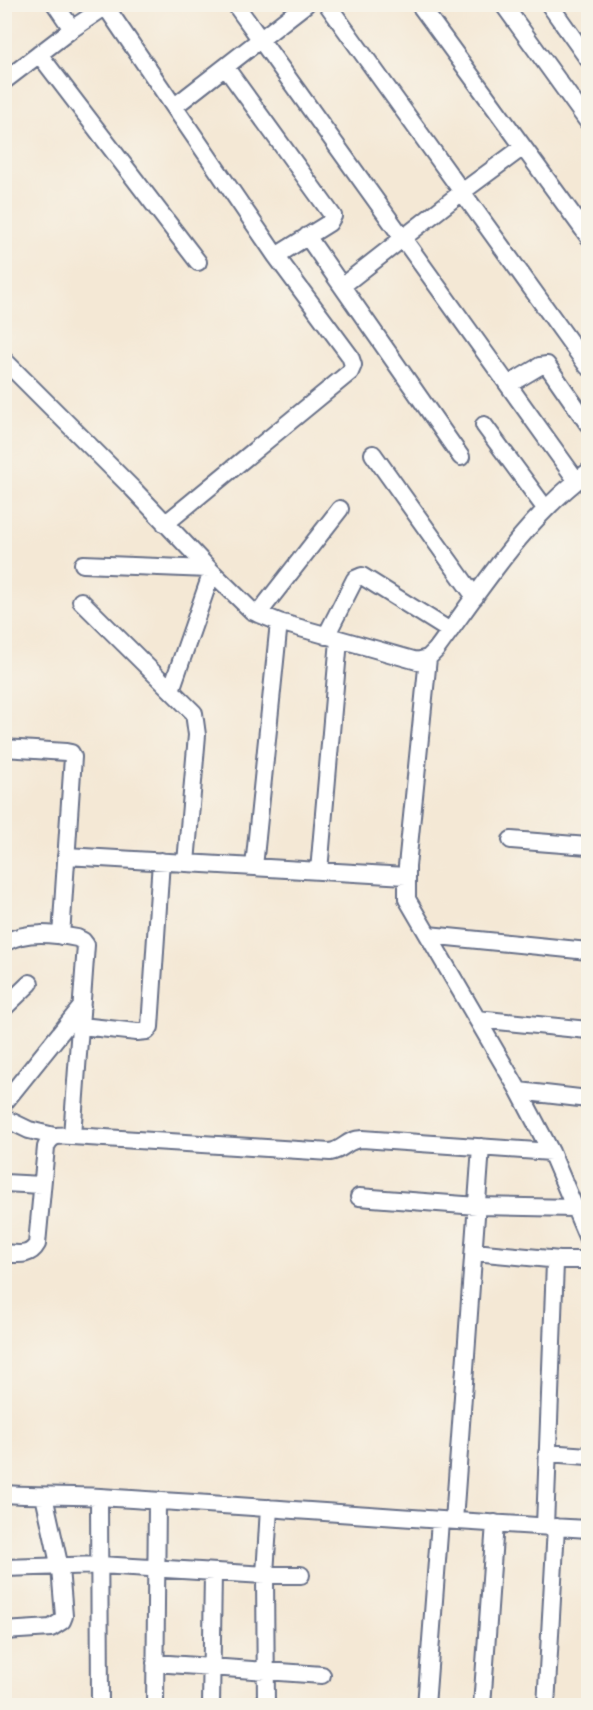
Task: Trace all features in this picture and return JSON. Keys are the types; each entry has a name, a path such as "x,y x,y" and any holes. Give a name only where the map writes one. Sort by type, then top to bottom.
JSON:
{"street":[{"path":"55,4 72,29"},
{"path":"235,4 508,385 583,476 545,508 507,552 428,658 406,876 407,899 519,1091 551,1152 588,1239"},
{"path":"175,106 306,4"},
{"path":"327,4 588,367"},
{"path":"419,4 588,237"},
{"path":"503,4 586,112"},
{"path":"549,4 588,59"},
{"path":"4,81 72,29 107,6 276,256 350,356 353,365 350,372 165,524"},
{"path":"39,54 198,262"},
{"path":"226,68 331,212 332,220 276,256"},
{"path":"342,286 523,147"},
{"path":"307,236 461,457"},
{"path":"4,360 134,489 242,603 258,614 333,638 417,661 428,658"},
{"path":"508,385 540,366 547,365 588,424"},
{"path":"484,425 545,508"},
{"path":"374,454 475,597"},
{"path":"258,614 340,508"},
{"path":"83,564 210,570"},
{"path":"171,690 210,570"},
{"path":"319,871 333,638 355,579 359,576 365,577 450,631"},
{"path":"81,601 194,713 197,728 186,863"},
{"path":"254,867 279,622"},
{"path":"4,748 71,753 61,936"},
{"path":"511,840 588,846"},
{"path":"66,856 406,876"},
{"path":"81,1026 143,1032 150,1027 161,861"},
{"path":"4,943 18,936 27,935 77,938 86,945 72,1136"},
{"path":"428,935 588,951"},
{"path":"4,1008 30,983"},
{"path":"4,1103 82,1006"},
{"path":"477,1019 588,1030"},
{"path":"519,1091 588,1099"},
{"path":"4,1118 29,1130 54,1136 330,1152 357,1139 551,1152"},
{"path":"4,1253 22,1255 34,1249 38,1238 46,1147 49,1139 54,1136"},
{"path":"426,1706 474,1252 481,1147"},
{"path":"4,1183 42,1185"},
{"path":"359,1197 477,1206 574,1208"},
{"path":"474,1252 560,1260 588,1260"},
{"path":"546,1706 550,1527 547,1453 554,1269 555,1263 560,1260"},
{"path":"547,1453 588,1456"},
{"path":"4,1494 99,1497 157,1503 588,1529"},
{"path":"4,1632 57,1627 64,1616 60,1568 44,1496"},
{"path":"99,1497 100,1706"},
{"path":"155,1706 157,1503"},
{"path":"267,1706 265,1575 269,1508"},
{"path":"482,1706 495,1523"},
{"path":"4,1568 100,1565 301,1575"},
{"path":"211,1706 213,1572"},
{"path":"155,1663 322,1675"}]}
